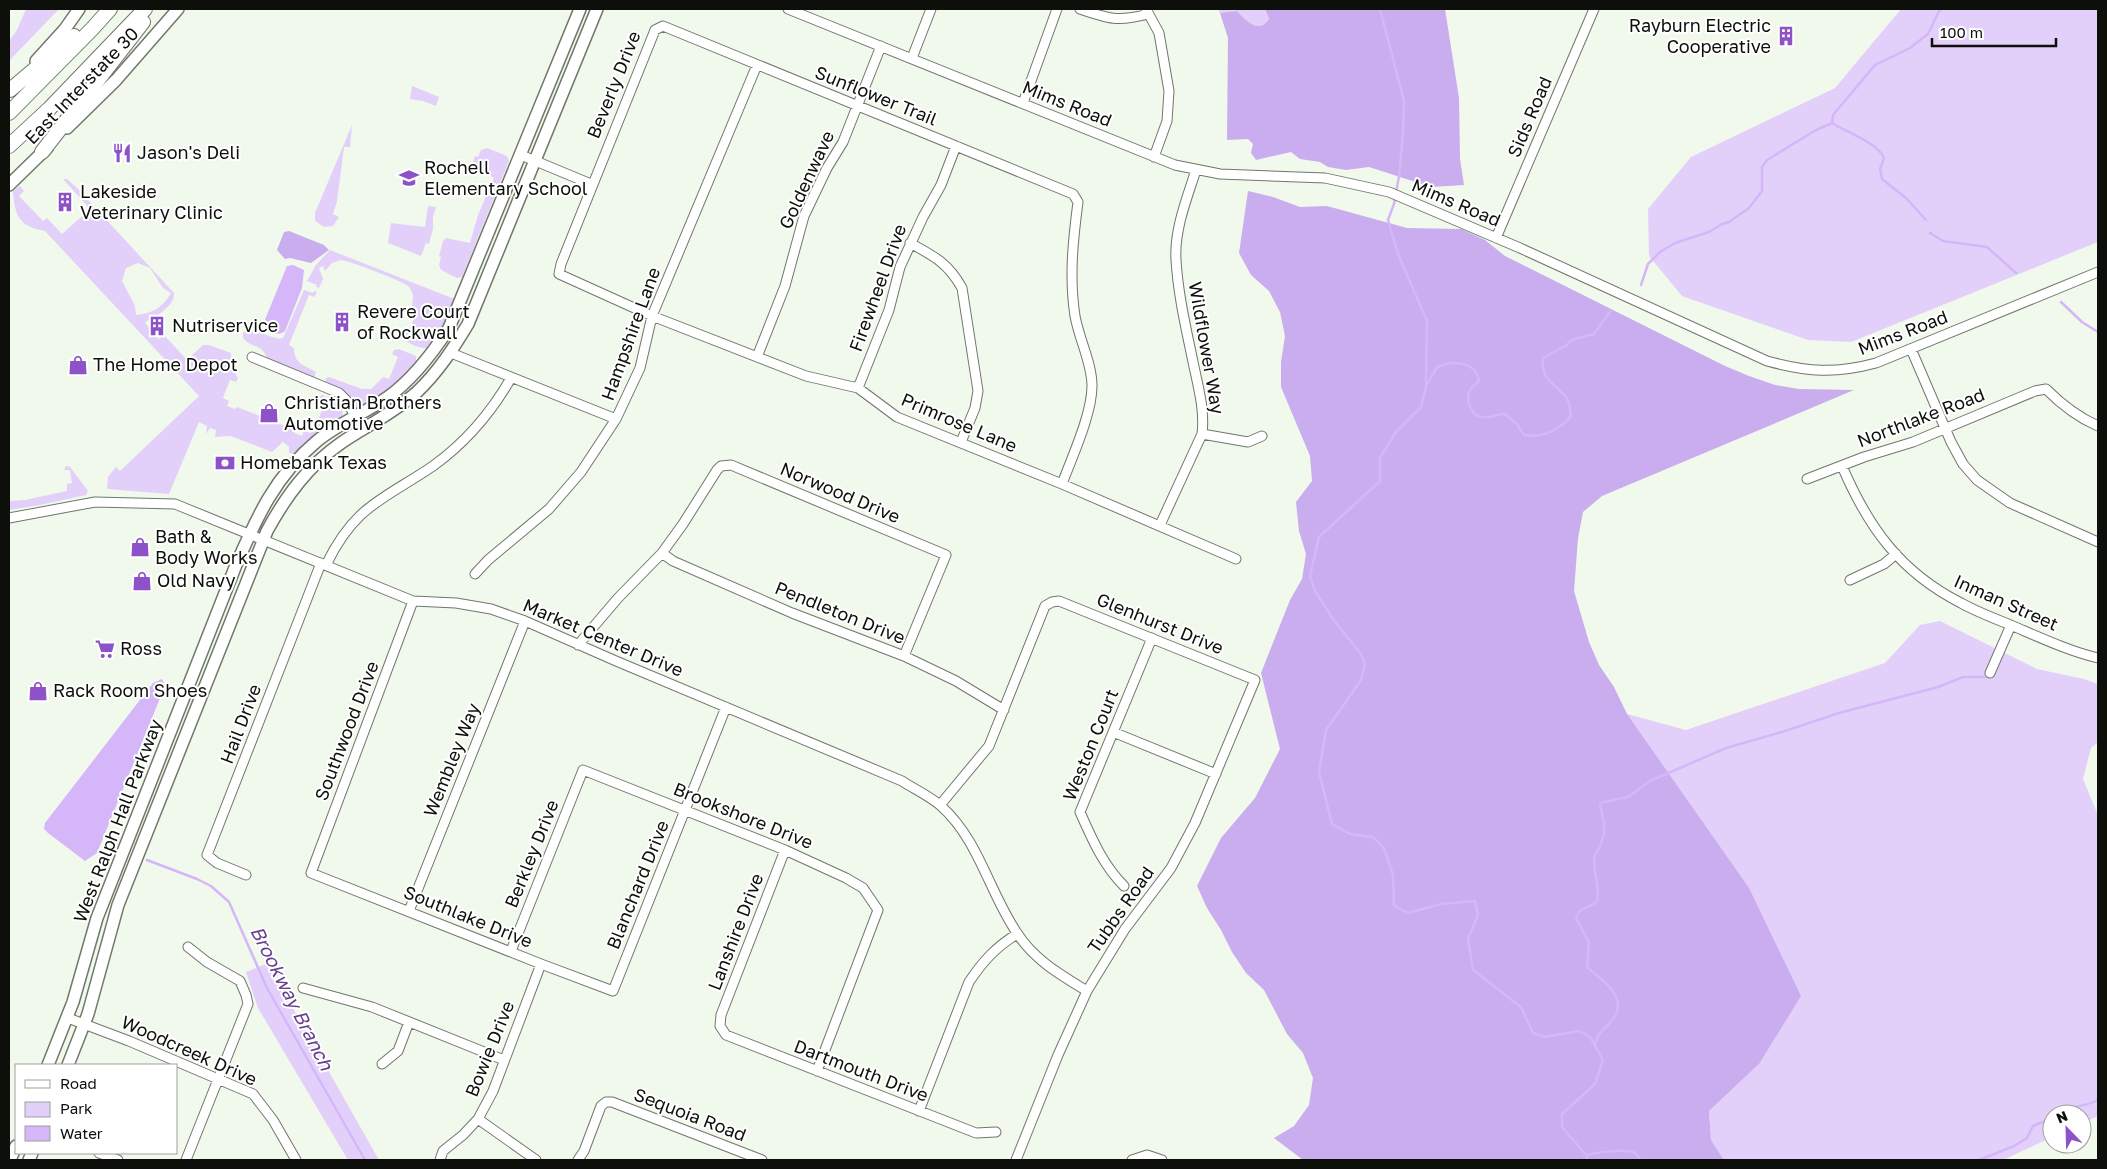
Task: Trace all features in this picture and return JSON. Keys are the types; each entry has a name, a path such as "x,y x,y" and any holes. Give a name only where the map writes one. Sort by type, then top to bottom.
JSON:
{"highway":[{"path":"9,90 70,40 101,9"},
{"path":"9,113 110,9"},
{"path":"9,146 56,102 145,9"},
{"path":"42,152 154,9"}],"main road":[{"path":"9,90 65,30 79,9"},
{"name":"East Interstate 30","path":"9,185 116,80 178,9"},
{"name":"West Ralph Hall Parkway","path":"48,1064 68,1018 97,918 259,512 290,469 318,441 355,416 390,396 413,376 436,349 449,328 580,9"},
{"name":"West Ralph Hall Parkway","path":"68,1064 84,1025 118,905 263,541 282,504 310,469 328,452 394,410 418,391 451,353 468,324 597,9"},
{"path":"10,1160 15,1148"}],"street":[{"name":"Mims Road","path":"788,9 1154,157 1196,170 1220,174 1325,178 1388,192 1436,211 1767,361 1794,368 1828,372 1843,371 1876,363 2098,272"},
{"path":"912,58 931,9"},
{"path":"1023,103 1057,9"},
{"path":"1080,9 1102,17 1125,20 1147,11 1159,33 1169,91 1168,121 1154,157"},
{"name":"Sids Road","path":"1496,238 1594,9"},
{"name":"Sunflower Trail","path":"663,26 1073,194 1078,202 1072,253 1072,291 1077,326 1092,385 1089,406 1062,484"},
{"name":"Beverly Drive","path":"559,274 561,264 592,184 655,30 663,26"},
{"name":"Goldenwave","path":"757,357 785,286 804,216 827,168 843,142 881,46"},
{"name":"Hampshire Lane","path":"475,574 488,560 549,509 581,472 616,419 640,368 652,316 757,65"},
{"name":"Firewheel Drive","path":"858,388 889,310 897,275 910,243 941,185 956,146"},
{"path":"521,155 592,184"},
{"name":"Wildflower Way","path":"1160,525 1202,434 1203,413 1182,312 1176,257 1180,226 1196,170"},
{"path":"910,243 942,261 954,274 962,288 978,391 974,408 961,442"},
{"name":"Primrose Lane","path":"559,274 652,316 806,376 858,388 897,417 1160,525 1236,559"},
{"path":"1912,349 1945,428 1963,464 1977,480 2010,504 2098,542"},
{"path":"451,353 616,419"},
{"path":"252,357 339,393 346,400 363,430"},
{"path":"324,564 355,518 373,503 433,466 455,448 478,425 499,398 511,378"},
{"name":"Northlake Road","path":"1807,479 1913,442 2035,391 2046,389 2067,409 2098,426"},
{"path":"1202,434 1248,442 1262,436"},
{"name":"Norwood Drive","path":"662,553 721,466 731,465 946,555 904,656"},
{"name":"Inman Street","path":"1842,466 1855,496 1873,528 1896,554 1934,588 1962,604 2074,652 2098,658"},
{"name":"Market Center Drive","path":"9,518 95,502 175,504 413,601 456,603 491,609 525,621 902,781 940,806 963,832 1017,934 1030,950 1053,971 1087,991"},
{"path":"578,645 618,598 662,553"},
{"name":"Pendleton Drive","path":"662,553 673,561 792,613 904,656 956,682 1004,710"},
{"path":"1850,580 1884,564 1896,554"},
{"name":"Hail Drive","path":"246,875 217,863 207,855 324,564"},
{"name":"Southwood Drive","path":"311,873 413,601"},
{"name":"Glenhurst Drive","path":"1004,710 1045,606 1059,601 1255,680"},
{"name":"Wembley Way","path":"409,911 525,621"},
{"path":"1990,672 2011,625"},
{"name":"Weston Court","path":"1124,886 1113,875 1101,856 1080,812 1152,638"},
{"name":"Tubbs Road","path":"1016,1160 1058,1055 1087,991 1125,929 1171,868 1195,823 1255,680"},
{"name":"Blanchard Drive","path":"613,990 726,707"},
{"path":"940,806 990,746 1004,710"},
{"path":"1113,732 1216,774"},
{"name":"Brookshore Drive","path":"583,770 785,850 846,878 863,888 878,910 817,1071"},
{"name":"Berkley Drive","path":"511,951 583,770"},
{"name":"Lanshire Drive","path":"720,1026 721,1016 785,850"},
{"name":"Southlake Drive","path":"311,873 541,964 613,990"},
{"path":"919,1111 969,982 981,963 998,945 1017,934"},
{"path":"186,1160 248,1004 240,981 207,962 188,947"},
{"name":"Bowie Drive","path":"440,1160 443,1151 464,1135 478,1119 493,1091 541,964"},
{"path":"303,988 372,1007 504,1060"},
{"name":"Woodcreek Drive","path":"68,1018 253,1094 273,1120 296,1160"},
{"path":"382,1064 398,1051 409,1022"},
{"name":"Dartmouth Drive","path":"720,1026 726,1035 976,1133 996,1132"},
{"name":"Sequoia Road","path":"578,1160 584,1151 601,1106 606,1102 612,1102 762,1160"},
{"path":"478,1119 536,1160"},
{"path":"102,1154 118,1160"},
{"path":"1132,1160 1147,1155 1162,1160"}],"green space":[{"path":"26,9 59,9 9,61 9,41 17,30"},
{"path":"1218,9 1265,9 1269,19 1265,24 1256,26 1248,22 1237,11 1220,13"},
{"path":"1901,9 2098,9 2098,242 1851,342 1808,340 1682,296 1649,256 1648,209 1691,157 1835,88"},
{"path":"412,86 439,97 436,106 410,99"},
{"path":"352,125 350,147 344,147 337,201 333,214 339,217 333,226 324,227 315,221 315,213"},
{"path":"487,148 507,156 509,161 462,277 457,278 441,270 439,265 441,257 439,256 443,241 446,238 470,243 478,215 494,178 475,166 473,162 475,156 478,157 481,150"},
{"path":"63,179 67,179 77,188 174,293 173,300 168,306 157,316 155,314 145,323 159,339 164,335 187,360 203,345 209,345 231,353 231,366 238,378 236,382 230,380 223,398 229,401 227,406 235,409 237,407 295,430 294,433 302,436 304,431 310,433 315,429 324,404 323,401 316,399 322,395 331,399 342,409 343,416 341,419 295,454 289,453 289,447 283,442 272,452 231,436 215,437 216,430 210,428 206,434 207,426 199,422 169,494 107,489 108,477 116,467 120,471 199,396 45,231 29,226 20,219 15,208 13,191 20,186 24,191 19,196 43,221 47,218 62,234 90,209","holes":["138,263 150,268 163,288 171,293 156,309 136,315 135,306 122,281 126,268"]},
{"path":"428,206 436,207 433,217 433,229 429,244 426,243 421,256 388,243 391,223 425,227"},
{"path":"330,250 457,300 430,348 415,346 401,337 401,330 408,333 417,311 411,309 413,294 404,283 365,267 341,260 332,263 325,271 323,266 319,268 323,279 319,288 316,287 317,285 307,281 316,265"},
{"path":"304,290 313,293 317,292 314,297 309,295 289,345 294,348 298,361 316,372 314,378 268,360 260,348 250,344 243,338 243,332 249,331 274,338 283,338"},
{"path":"399,349 416,356 416,365 391,389 360,409 354,407 325,382 326,378 329,377 362,389 371,389 383,377 389,379 398,357 392,354 394,350"},
{"path":"66,466 70,467 88,491 86,495 9,510 9,501 25,500 67,491 67,484 72,483 70,470 64,470"},
{"path":"1940,621 2037,669 2084,679 2098,684 2098,742 2091,748 2083,779 2098,815 2098,1116 2092,1119 2092,1104 2042,1104 2042,1142 2003,1160 1724,1160 1711,1140 1709,1111 1759,1064 1627,714 1686,730 1885,663 1920,625"},
{"path":"268,963 379,1160 348,1160 258,1008 246,972"}],"shaded area":[{"path":"1265,9 1445,9 1459,98 1460,159 1464,185 1431,187 1369,167 1346,170 1328,167 1320,162 1300,159 1291,152 1256,160 1251,153 1253,144 1248,139 1227,140 1228,38 1220,13 1237,11 1252,24 1261,26 1269,19"},
{"path":"1248,191 1273,197 1300,207 1327,206 1407,228 1461,229 1485,240 1505,256 1725,366 1749,376 1775,385 1799,389 1854,390 1602,496 1583,512 1578,538 1574,591 1589,642 1599,665 1614,687 1627,714 1749,888 1801,996 1759,1064 1709,1111 1711,1140 1724,1160 1303,1160 1274,1138 1294,1126 1309,1105 1313,1078 1303,1053 1287,1034 1264,990 1246,973 1232,952 1197,886 1221,838 1255,798 1280,749 1261,673 1290,600 1302,579 1306,554 1299,531 1296,502 1312,481 1310,456 1281,387 1281,362 1285,336 1280,312 1269,291 1251,275 1239,253"},
{"path":"289,231 324,245 329,250 311,263 290,258 285,259 277,250 284,232"}],"water":[{"path":"293,265 304,270 302,288 285,331 276,334 266,328 264,322 287,266"},
{"path":"162,679 165,686 97,853 85,861 48,833 44,829 45,823 153,683"}],"waterway":[{"path":"1380,9 1404,101 1399,176 1394,204 1388,220 1398,254 1427,321 1426,387 1421,407 1396,432 1380,458 1380,481 1319,537 1310,576 1315,591 1333,619 1361,654 1365,664 1361,680 1326,730 1319,772 1332,824 1350,834 1373,837 1384,848 1393,875 1394,906 1408,913 1441,904 1475,901 1478,915 1468,939 1473,970 1521,1007 1533,1033 1544,1037 1579,1031 1590,1037 1603,1060 1595,1084 1562,1114 1562,1127 1586,1155 1588,1160"},
{"path":"1641,285 1648,264 1660,252 1675,243 1709,232 1729,222 1749,208 1762,191 1762,167 1767,160 1816,130 1832,123 1833,115 1875,65 1910,48 1928,34 1940,9"},
{"path":"1832,123 1869,143 1881,153 1884,158 1880,169 1882,179 1907,199 1926,220"},
{"path":"1930,233 1943,241 1987,247 2016,273"},
{"path":"2061,302 2082,322 2098,332"},
{"path":"1426,386 1437,367 1450,363 1469,366 1477,374 1479,381 1471,389 1468,397 1470,406 1477,416 1490,417 1505,414 1517,424 1524,435 1531,436 1550,432 1561,426 1571,416 1567,399 1546,376 1543,358 1567,345 1571,340 1594,334 1610,312"},
{"path":"1595,1045 1599,1034 1616,1014 1618,1006 1617,998 1613,991 1587,967 1589,943 1576,918 1580,911 1597,902 1598,891 1594,858 1604,834 1600,804 1628,797 1650,781 1726,748 1839,713 1938,687 1963,677 1992,677"},
{"name":"Brookway Branch","path":"147,860 211,886 229,902 267,988 365,1160"},
{"path":"2088,1104 2098,1100"},
{"path":"1979,1160 2014,1146 2027,1138 2033,1126 2042,1122"},
{"path":"1586,1155 1610,1151 1628,1151 1634,1152 1641,1160"}],"place":[{"name":"Rayburn Electric Cooperative","path":"1786,36"},
{"name":"Jason's Deli","path":"122,153"},
{"name":"Rochell Elementary School","path":"409,178"},
{"name":"Lakeside Veterinary Clinic","path":"65,202"},
{"name":"Revere Court of Rockwall","path":"342,322"},
{"name":"Nutriservice","path":"157,326"},
{"name":"The Home Depot","path":"78,365"},
{"name":"Christian Brothers Automotive","path":"269,413"},
{"name":"Homebank Texas","path":"225,463"},
{"name":"Bath & Body Works","path":"140,547"},
{"name":"Old Navy","path":"142,581"},
{"name":"Ross","path":"105,649"},
{"name":"Rack Room Shoes","path":"38,691"}]}
